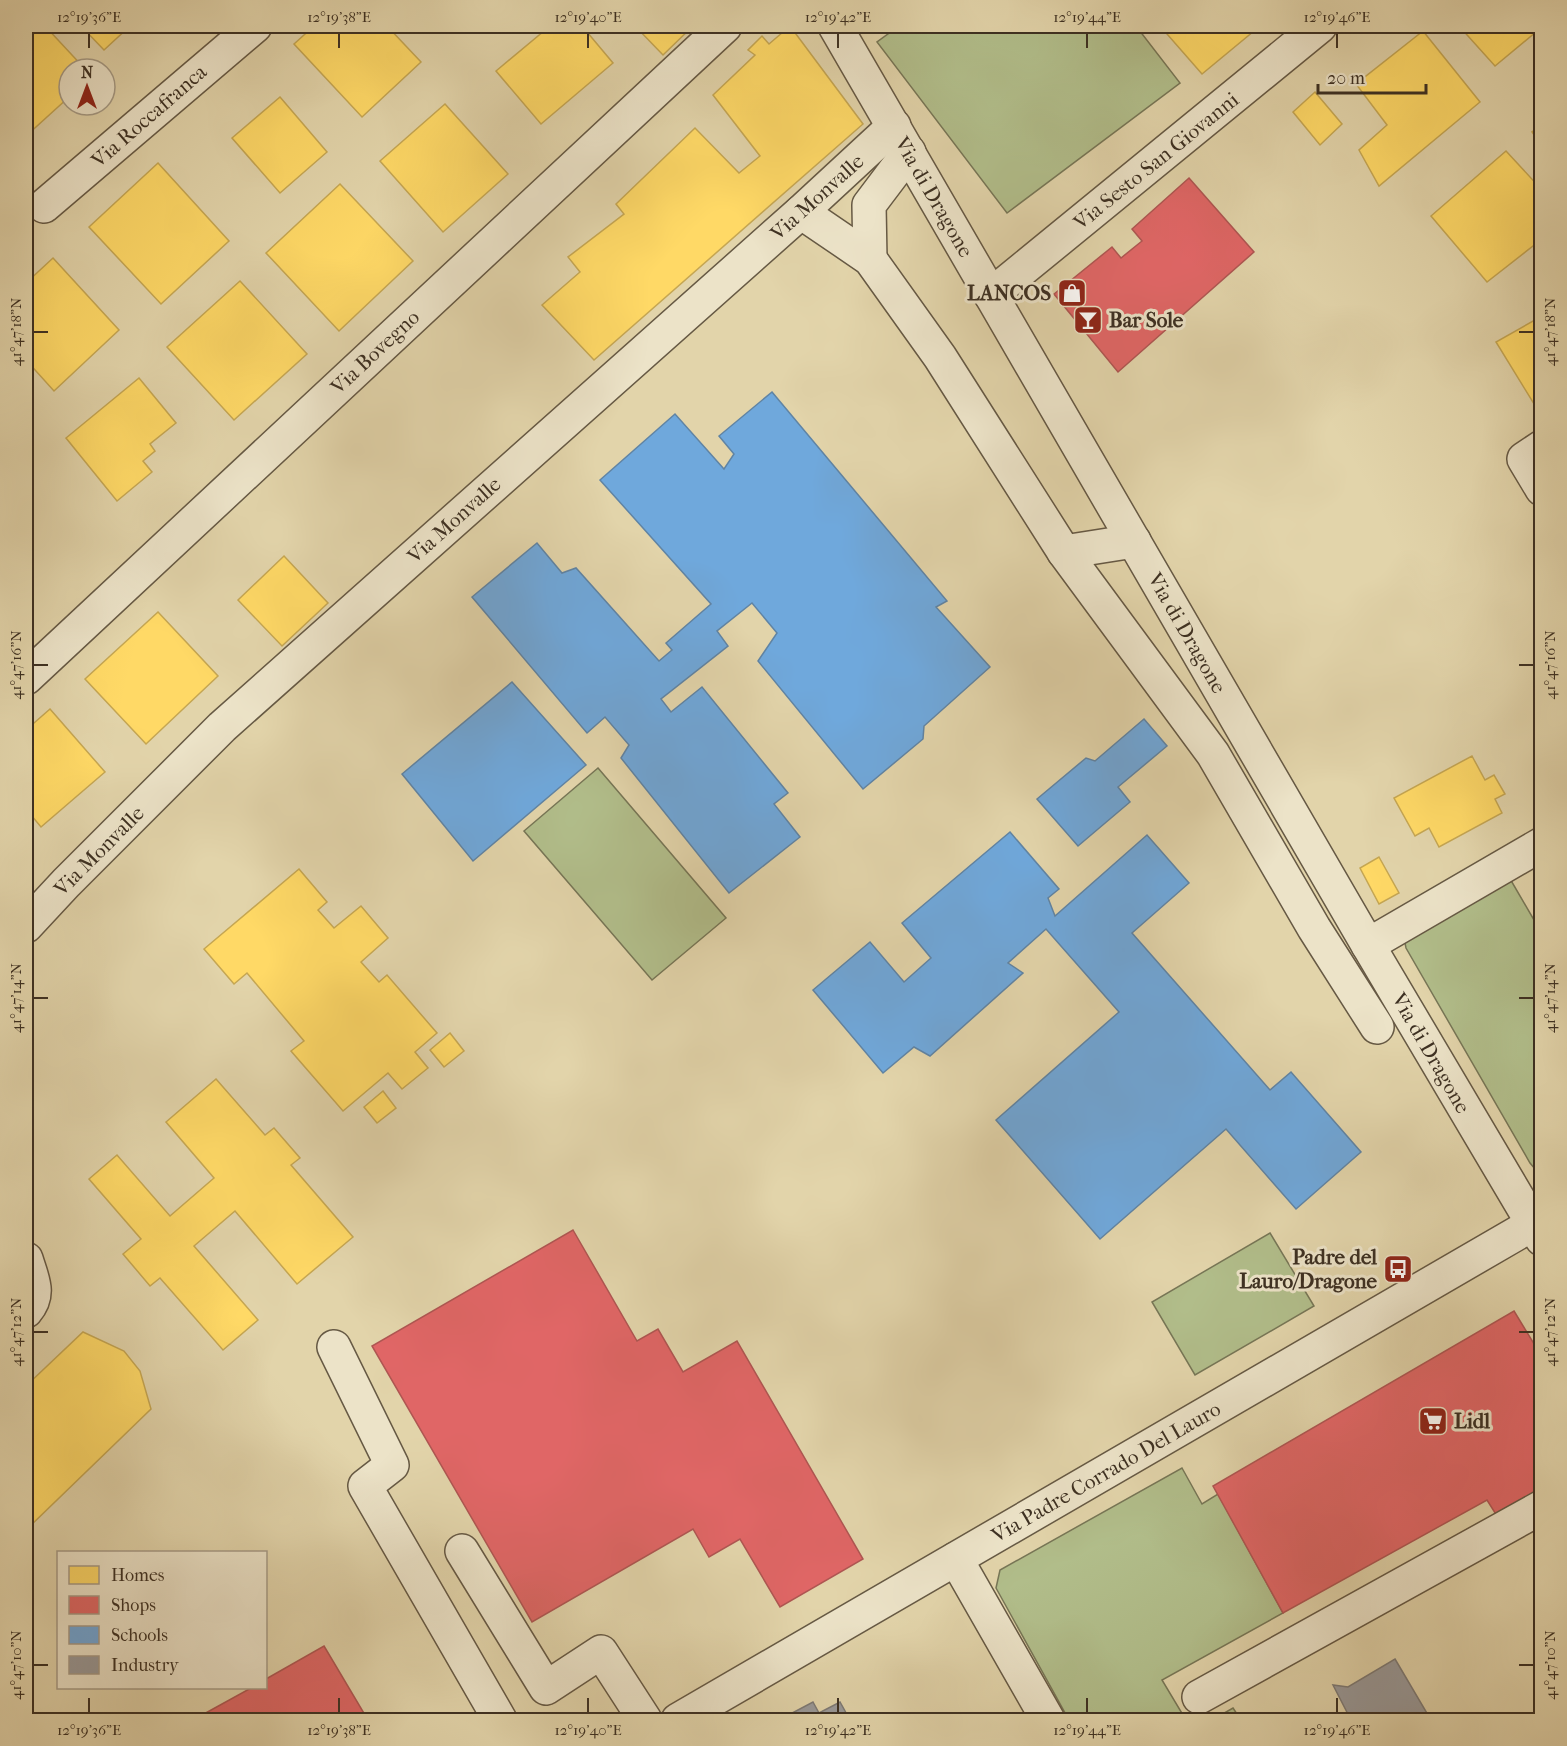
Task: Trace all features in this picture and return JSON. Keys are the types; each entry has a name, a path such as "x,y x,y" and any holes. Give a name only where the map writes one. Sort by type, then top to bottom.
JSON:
{"street":[{"name":"Via Roccafranca","path":"44,207 255,26"},
{"name":"Via Bovegno","path":"26,678 725,26"},
{"name":"Via di Dragone","path":"835,26 1335,889 1535,1220"},
{"name":"Via Sesto San Giovanni","path":"991,295 1320,26"},
{"name":"Via Monvalle","path":"26,926 222,727 801,213 902,139"},
{"path":"870,259 870,205 902,139"},
{"path":"801,213 870,259 940,357 1064,552 1213,754 1314,928 1377,1027"},
{"path":"1533,453 1542,489"},
{"path":"1064,552 1134,541"},
{"path":"1368,945 1542,844"},
{"path":"1314,928 1335,889"},
{"name":"Via Padre Corrado Del Lauro","path":"678,1720 1535,1220"},
{"path":"26,1259 36,1292 26,1311"},
{"path":"334,1347 392,1466 365,1486 500,1720"},
{"path":"1199,1696 1542,1507"},
{"path":"462,1551 546,1688 601,1652 645,1720"},
{"path":"956,1559 1048,1720"}],"green space":[{"path":"899,26 1136,26 1180,83 1007,213 877,42"},
{"path":"598,768 726,918 652,980 524,831"},
{"path":"1509,877 1541,932 1541,1176 1530,1163 1405,943"},
{"path":"1270,1233 1314,1306 1195,1375 1152,1302"},
{"path":"1182,1468 1202,1504 1218,1494 1283,1613 1162,1680 1186,1720 1069,1720 996,1588 1000,1570"},
{"path":"1233,1708 1241,1720 1212,1720"}],"building: Homes":[{"path":"42,26 45,26 74,57 57,57 57,108 26,136 26,41"},
{"path":"81,26 130,26 104,50"},
{"path":"314,26 387,26 421,62 362,117 294,44"},
{"path":"550,26 582,26 613,63 541,124 496,71"},
{"path":"635,26 693,26 663,55"},
{"path":"790,26 863,124 594,360 542,305 580,272 568,257 624,214 616,204 695,128 739,173 760,156 713,95 755,55 748,50 762,36 769,44"},
{"path":"1160,26 1260,26 1202,74"},
{"path":"1459,26 1542,26 1542,27 1495,66"},
{"path":"1423,31 1480,102 1379,186 1359,150 1387,125 1356,84"},
{"path":"1315,92 1342,124 1320,145 1293,112"},
{"path":"280,97 327,152 280,193 232,138"},
{"path":"445,104 508,174 443,232 380,161"},
{"path":"1542,124 1542,146 1532,132"},
{"path":"1506,151 1542,190 1542,239 1487,282 1431,216"},
{"path":"158,163 229,241 161,304 89,227"},
{"path":"340,184 413,261 339,331 266,253"},
{"path":"53,258 119,330 54,391 26,360 26,283"},
{"path":"240,281 307,354 234,420 167,347"},
{"path":"1542,316 1542,410 1539,412 1496,342"},
{"path":"139,378 176,423 150,444 155,451 143,461 152,472 117,501 66,438"},
{"path":"284,556 328,603 282,646 238,600"},
{"path":"158,612 218,676 146,744 85,679"},
{"path":"50,709 105,772 41,827 26,809 26,730"},
{"path":"1472,756 1485,780 1494,775 1505,794 1495,799 1502,813 1439,847 1429,828 1415,836 1394,798"},
{"path":"1379,857 1399,893 1379,904 1360,868"},
{"path":"299,869 327,902 318,910 334,928 361,906 388,938 361,962 379,982 387,975 437,1033 415,1052 428,1068 402,1089 388,1073 343,1111 291,1051 304,1041 247,973 234,984 204,949"},
{"path":"450,1033 464,1051 444,1067 430,1050"},
{"path":"216,1079 265,1135 274,1128 300,1158 291,1165 353,1237 297,1284 235,1211 194,1246 258,1320 223,1350 160,1278 150,1286 123,1254 141,1239 89,1179 117,1155 170,1216 214,1178 166,1122"},
{"path":"383,1091 396,1108 377,1123 364,1107"},
{"path":"83,1332 124,1351 140,1371 151,1409 26,1530 26,1386"}],"building: Shops":[{"path":"1189,178 1254,252 1118,372 1054,294 1112,247 1121,258 1142,241 1132,229"},
{"path":"573,1230 637,1341 658,1329 683,1372 737,1341 863,1559 780,1607 740,1539 709,1557 693,1529 532,1622 372,1346"},
{"name":"Lidl","path":"1514,1311 1542,1357 1542,1490 1497,1516 1487,1500 1283,1613 1213,1486"},
{"path":"324,1646 368,1720 193,1720 249,1689 267,1689 267,1678"}],"building: Schools":[{"path":"772,392 947,601 936,607 990,667 924,726 923,739 863,789 758,661 777,633 752,603 717,631 728,646 661,699 671,712 702,687 788,793 774,804 800,837 729,893 621,758 629,745 605,717 587,733 472,597 537,543 562,573 576,568 659,661 672,650 666,643 711,604 600,480 675,414 724,469 734,454 719,436"},
{"path":"512,682 586,765 473,861 402,774"},
{"path":"1144,719 1167,746 1118,787 1130,802 1078,846 1037,799 1086,758 1095,761"},
{"path":"1010,832 1059,889 1048,898 1055,916 1147,835 1189,883 1132,933 1270,1090 1291,1072 1361,1152 1296,1209 1226,1129 1100,1239 996,1120 1119,1012 1046,929 1008,963 1023,973 930,1056 914,1047 883,1073 813,990 870,942 904,982 931,958 902,923"}],"building: Industry":[{"path":"1395,1659 1431,1720 1351,1720 1333,1685 1348,1687"},
{"path":"813,1702 819,1713 840,1702 850,1720 779,1720"}],"place":[{"name":"LANCOS","path":"1072,293"},
{"name":"Bar Sole","path":"1088,320"},
{"name":"Padre del Lauro/Dragone","path":"1398,1269"},
{"name":"Lidl","path":"1433,1421"}]}
